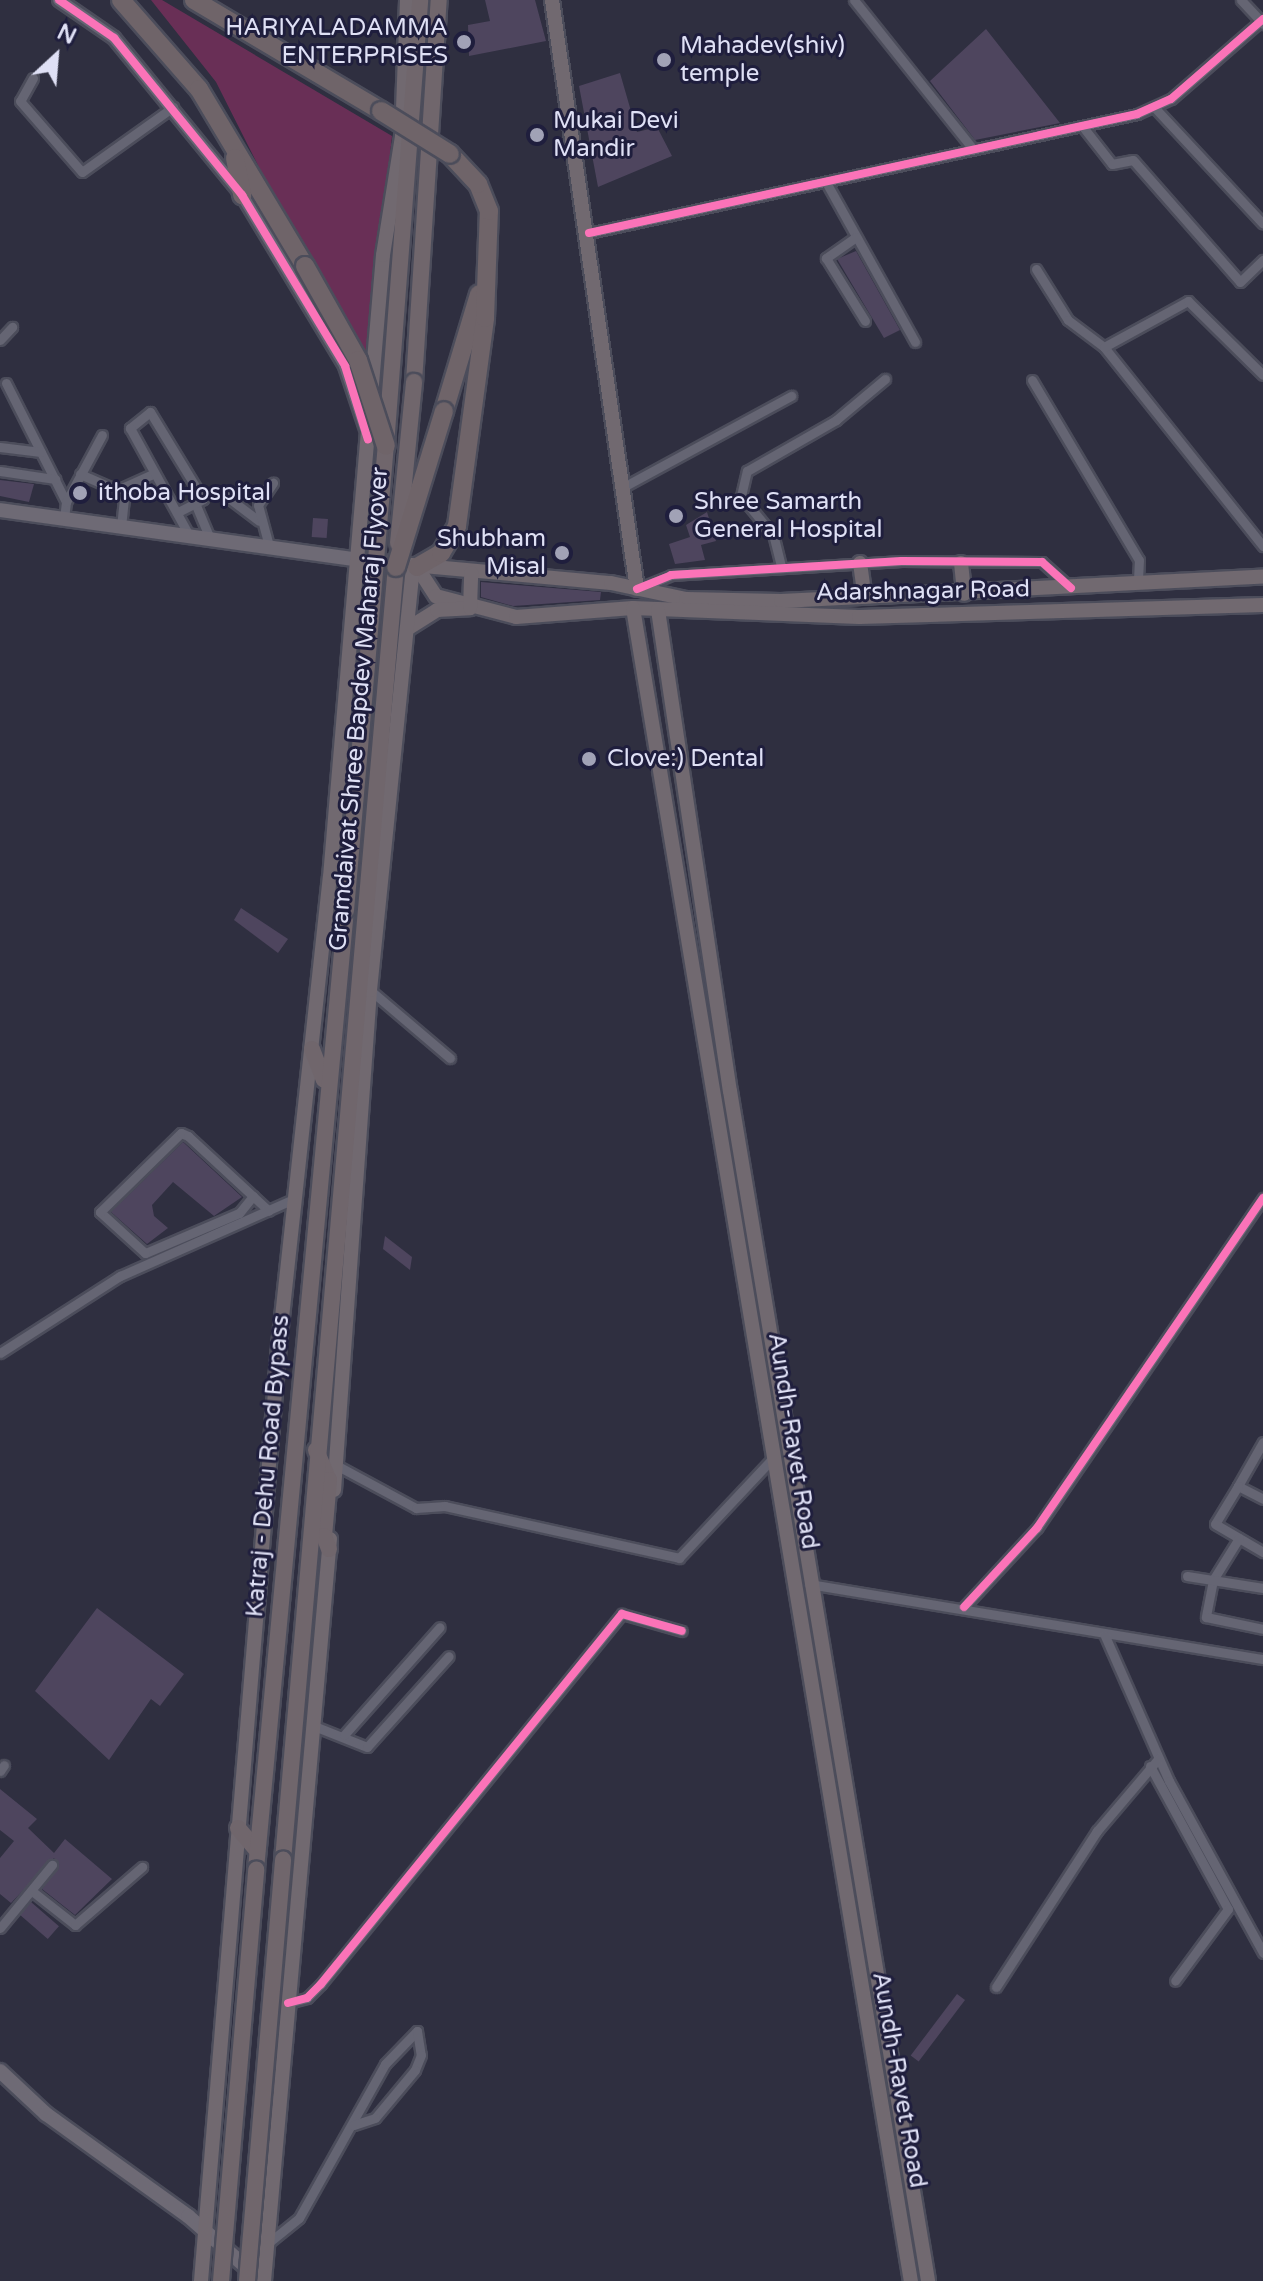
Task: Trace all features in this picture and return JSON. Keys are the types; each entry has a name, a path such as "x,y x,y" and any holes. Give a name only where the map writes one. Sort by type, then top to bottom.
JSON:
{"highway":[{"path":"121,0 199,89 305,266 358,360 377,443"},
{"path":"194,0 450,154 482,193 489,253 461,509 441,553 409,567"},
{"path":"406,135 420,0"},
{"name":"Gramdaivat Shree Bapdev Maharaj Flyover","path":"326,1085 409,567 414,382 439,0"},
{"name":"Gramdaivat Shree Bapdev Maharaj Flyover","path":"364,1029 354,910 377,443 392,380 406,135"},
{"path":"232,143 242,195"},
{"path":"409,567 444,411 489,253"},
{"name":"Katraj - Dehu Road Bypass","path":"247,2281 315,1448 353,1063 364,1029"},
{"path":"312,1049 326,1085"},
{"name":"Katraj - Dehu Road Bypass","path":"221,2281 326,1085"},
{"path":"315,1448 329,1480 324,1536 329,1549"},
{"path":"238,1828 257,1851"}],"main road":[{"path":"201,2281 294,1199 312,1049 360,560 377,443 383,255 406,135 407,0"},
{"path":"552,0 627,485 637,589"},
{"path":"0,510 360,560"},
{"name":"Adarshnagar Road","path":"360,560 637,589 686,599 964,594 1263,577"},
{"path":"860,563 865,597"},
{"path":"961,563 964,594"},
{"path":"409,567 436,596 470,608"},
{"path":"263,2281 336,1465 364,1029 407,629 409,567"},
{"path":"470,608 471,573"},
{"name":"Adarshnagar Road","path":"470,608 516,617 633,608 859,617 1263,605"},
{"path":"407,629 437,610 470,608"},
{"name":"Aundh-Ravet Road","path":"633,608 911,2281"},
{"name":"Aundh-Ravet Road","path":"658,610 668,706 928,2281"},
{"path":"1,2075 206,2236 255,2269 263,2281"}],"street":[{"path":"59,0 104,28 173,107 242,195 345,366 377,443"},
{"path":"854,0 973,149"},
{"path":"589,233 1083,127 1155,108 1262,21 1241,0"},
{"path":"33,78 20,101 82,172 173,107"},
{"path":"1155,108 1263,224"},
{"path":"1083,127 1112,164 1133,160 1240,282 1263,260"},
{"path":"826,182 915,342"},
{"path":"856,237 826,258 865,321"},
{"path":"1036,269 1068,320 1104,347 1263,546"},
{"path":"1104,347 1188,301 1263,375"},
{"path":"0,340 12,327"},
{"path":"781,566 773,535 745,504 743,479 757,462 836,420 885,379"},
{"path":"1032,380 1139,560 1138,582"},
{"path":"6,383 66,502"},
{"path":"627,485 791,396"},
{"path":"178,512 203,499 150,412 130,428 190,537"},
{"path":"64,519 66,502 102,435"},
{"path":"0,447 41,452"},
{"path":"0,471 55,479"},
{"path":"80,474 117,490 151,475"},
{"path":"269,546 259,521 258,505 273,483"},
{"path":"222,493 259,521"},
{"path":"121,527 124,499"},
{"path":"195,503 211,541"},
{"path":"637,589 671,575 781,566 1042,562 1071,588"},
{"path":"370,990 450,1058"},
{"path":"253,1196 239,1213 145,1253 100,1212 176,1134 188,1136 253,1196 269,1211"},
{"path":"964,1607 1037,1528 1263,1198"},
{"path":"0,1353 120,1276 294,1199"},
{"path":"1263,1442 1215,1522 1263,1552"},
{"path":"336,1465 416,1508 445,1506 679,1558 773,1458"},
{"path":"1238,1486 1263,1499"},
{"path":"1239,1538 1213,1580 1208,1619 1263,1629"},
{"path":"1187,1576 1263,1588"},
{"path":"793,1583 964,1607 1105,1636 1263,1659"},
{"path":"288,2003 307,1998 321,1984 622,1614 682,1631"},
{"path":"344,1735 440,1627"},
{"path":"1105,1636 1158,1759 1263,1953"},
{"path":"314,1726 344,1735 367,1747 449,1656"},
{"path":"996,1987 1097,1831 1158,1759"},
{"path":"1150,1766 1228,1909 1175,1981"},
{"path":"0,1928 52,1865"},
{"path":"32,1891 75,1925 142,1867"},
{"path":"267,2244 299,2218 385,2064 417,2031 421,2055 415,2070 375,2118 353,2125"}],"shaded area":[{"path":"151,0 162,0 392,136 368,357 274,197 216,82"}],"building":[{"path":"485,0 535,0 546,41 469,56 468,25 490,21"},
{"path":"986,29 1060,123 975,140 930,81"},
{"path":"620,73 637,132 657,127 672,156 598,187 579,86"},
{"path":"856,251 900,330 884,338 837,259"},
{"path":"0,480 34,484 29,502 0,496"},
{"path":"707,512 716,541 701,545 705,560 675,564 669,544 690,537 686,525"},
{"path":"313,518 328,519 327,538 312,537"},
{"path":"481,582 601,592 600,600 513,606 481,597"},
{"path":"241,908 288,939 278,953 234,920"},
{"path":"183,1142 242,1197 214,1216 173,1182 152,1205 154,1216 168,1228 147,1244 111,1212"},
{"path":"385,1236 412,1257 410,1270 383,1249"},
{"path":"97,1608 184,1674 160,1706 151,1699 109,1760 35,1691"},
{"path":"0,1789 37,1819 28,1828 54,1853 65,1839 112,1879 75,1915 42,1889 59,1867 54,1858 11,1903 0,1894 0,1858 14,1841 0,1830"},
{"path":"31,1902 59,1926 48,1939 20,1915"},
{"path":"957,1994 965,2000 919,2062 911,2055"}],"cycle path":[{"path":"59,0 114,38 242,195 345,366 368,440"},
{"path":"589,233 1137,114 1171,99 1263,19"},
{"path":"637,589 671,575 902,561 1042,562 1071,588"},
{"path":"964,1607 1037,1528 1263,1198"},
{"path":"288,2003 307,1998 321,1984 622,1614 682,1631"}],"place":[{"name":"HARIYALADAMMA ENTERPRISES","path":"464,42"},
{"name":"Mahadev(shiv) temple","path":"664,60"},
{"name":"Mukai Devi Mandir","path":"537,135"},
{"name":"ithoba Hospital","path":"80,493"},
{"name":"Shree Samarth General Hospital","path":"676,516"},
{"name":"Shubham Misal","path":"562,553"},
{"name":"Clove:) Dental","path":"589,759"}]}
